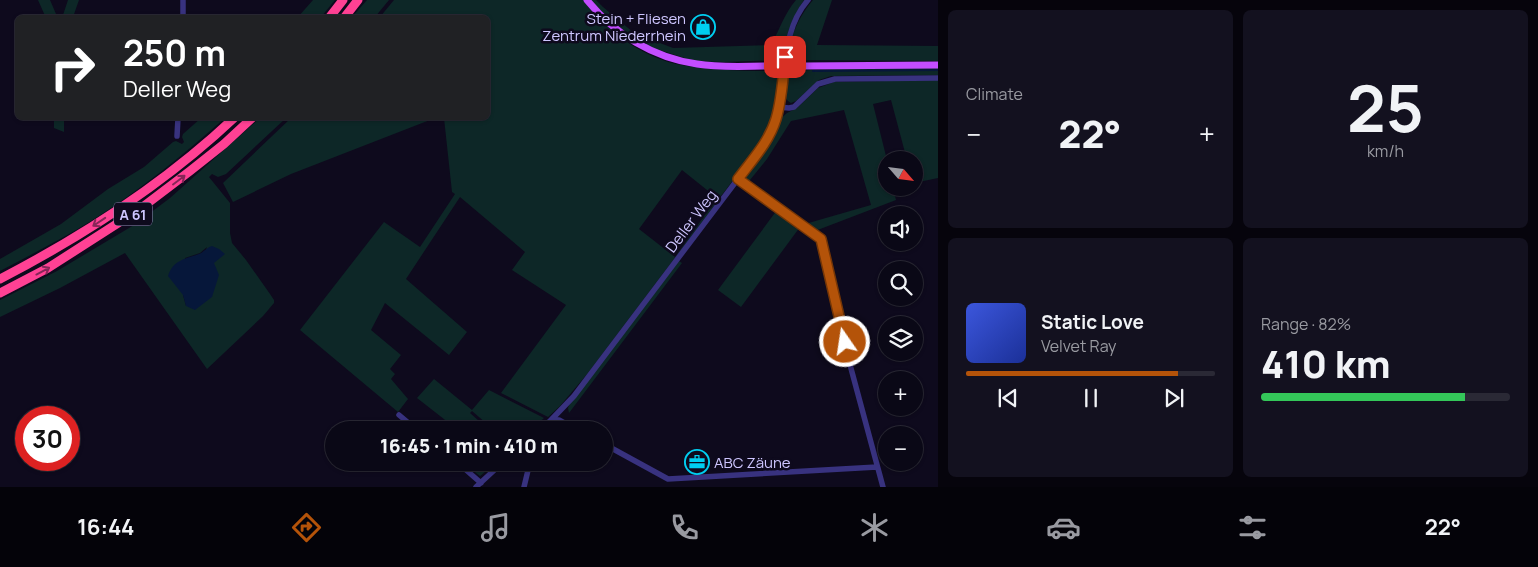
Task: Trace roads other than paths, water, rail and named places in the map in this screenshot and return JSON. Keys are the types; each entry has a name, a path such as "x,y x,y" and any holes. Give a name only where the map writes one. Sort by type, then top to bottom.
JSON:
{"highway":[{"path":"331,15 343,0"},
{"path":"346,15 358,0"},
{"name":"A 61","path":"0,279 78,236 124,205 183,163 232,120"},
{"name":"A 61","path":"0,293 48,268 140,209 190,172 250,120"}],"main road":[{"path":"587,0 603,18 636,43 668,57 698,64 730,66 938,65"}],"street":[{"path":"182,15 183,0"},
{"name":"Deller Weg","path":"551,420 574,396 604,357 769,136 779,107 788,40 797,15 808,0"},
{"path":"779,107 794,107 818,84 836,79 938,78"},
{"path":"177,136 178,120"},
{"path":"738,179 821,239 849,361 883,487"},
{"path":"399,416 405,421"},
{"path":"551,420 560,421"},
{"path":"613,449 668,479 877,468"},
{"path":"465,471 479,485 494,471"},
{"path":"524,487 528,471"}],"water":[{"path":"212,246 225,254 214,263 219,275 212,297 195,310 186,306 183,295 168,276 176,263 201,253"}],"waterway":[{"path":"813,71 938,70"}],"place":[{"name":"Stein + Fliesen Zentrum Niederrhein","path":"703,27"},
{"name":"ABC Zäune","path":"697,462"}]}
